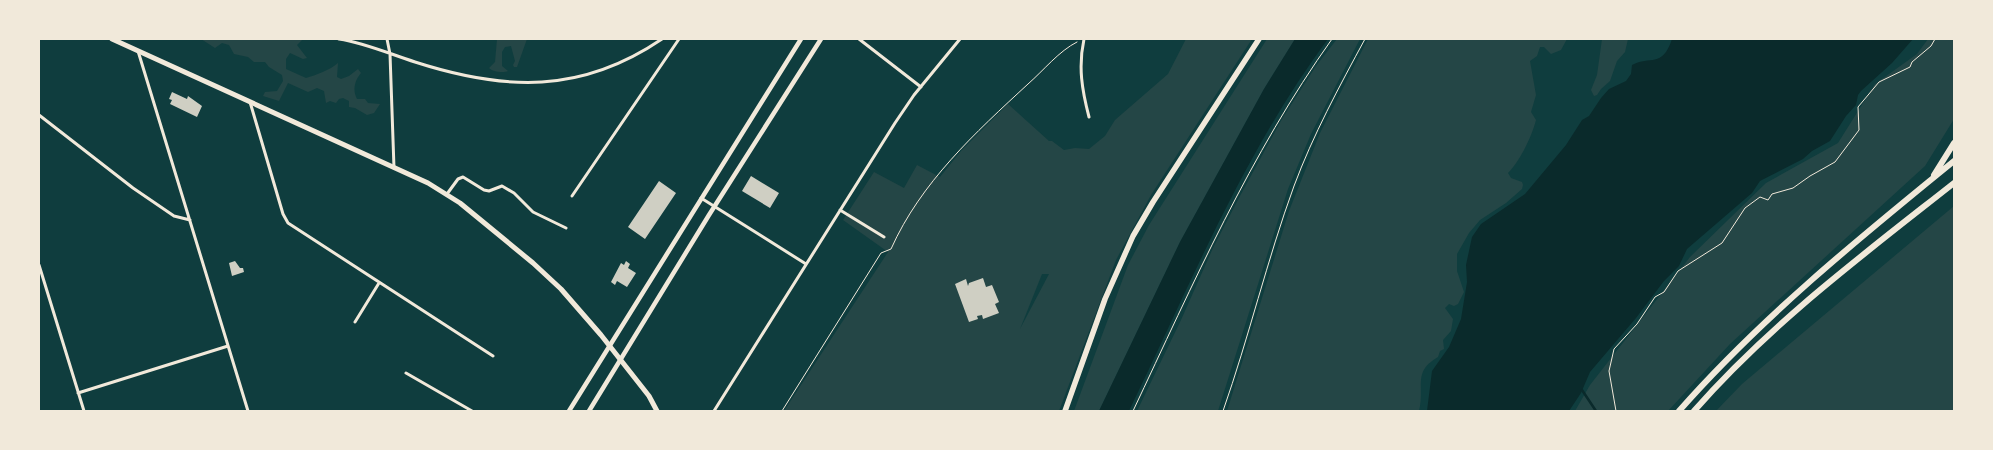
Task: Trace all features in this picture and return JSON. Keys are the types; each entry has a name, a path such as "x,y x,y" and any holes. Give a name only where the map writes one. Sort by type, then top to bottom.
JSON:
{"highway":[{"path":"1065,411 1109,290 1133,236 1152,202 1259,39"},
{"path":"1931,180 1954,143"},
{"path":"1679,411 1698,389 1808,281 1954,161"},
{"path":"1694,411 1756,348 1809,299 1954,183"}],"main road":[{"path":"112,39 447,194 552,280 579,308 648,396 657,411"},
{"path":"569,411 801,39"},
{"path":"589,411 714,206 821,39"}],"street":[{"path":"339,39 480,80 511,83 563,80 600,70 631,57 662,39"},
{"path":"387,39 390,54 394,168"},
{"path":"572,196 679,39"},
{"path":"859,39 921,87"},
{"path":"714,411 895,123 960,39"},
{"path":"1083,39 1080,68 1083,94 1089,117"},
{"path":"138,51 248,411"},
{"path":"249,102 283,214 288,223 493,356"},
{"path":"39,115 164,210 178,218 190,220"},
{"path":"447,194 460,178 465,178 486,191 502,186 514,193 533,212 566,228"},
{"path":"701,198 806,264"},
{"path":"840,210 884,237"},
{"path":"39,265 84,411"},
{"path":"355,322 379,283"},
{"path":"78,393 228,346"},
{"path":"406,373 472,411"}],"path":[{"path":"782,411 881,254 890,249 929,186 952,157 1072,44 1083,39"},
{"path":"1133,411 1224,219 1273,129 1332,39"},
{"path":"1223,411 1259,292 1296,180 1322,120 1365,39"},
{"path":"1616,411 1609,371 1614,349 1637,324 1655,297 1664,292 1678,271 1722,243 1746,208 1760,197 1768,200 1772,194 1793,188 1835,162 1859,130 1858,108 1880,82 1910,67 1912,62 1931,46 1935,39"}],"shaded area":[{"path":"201,39 303,39 297,45 307,58 303,59 290,53 286,59 286,69 306,78 327,70 338,63 337,77 341,79 358,69 361,73 355,85 357,99 365,99 368,103 380,104 374,113 367,115 355,108 349,107 349,101 343,98 339,99 336,103 330,101 326,103 324,91 317,88 308,92 288,83 279,101 263,96 265,92 277,91 283,81 282,75 269,67 265,62 254,62 248,57 234,54 229,45 222,43 215,48"},
{"path":"497,39 527,39 517,67 513,65 515,61 511,46 505,47 502,52 502,66 508,71 498,72 489,68 495,62"},
{"path":"1186,39 1252,39 1151,195 1116,260 1059,411 784,411 888,252 843,220 874,172 904,188 917,165 940,177 961,151 1008,104 1049,141 1052,141 1064,150 1075,148 1089,149 1105,136 1115,120 1168,74","holes":["1042,274 1049,274 1020,329"]},
{"path":"1267,39 1295,39 1264,89 1180,242 1099,411 1074,411 1128,265 1149,225"},
{"path":"1295,39 1328,39 1298,82 1244,173 1129,411 1099,411 1180,242 1264,89"},
{"path":"1337,39 1360,39 1311,134 1288,189 1218,411 1137,411 1213,248 1240,196 1282,119 1316,66"},
{"path":"1368,39 1567,39 1561,50 1551,54 1544,47 1540,47 1537,56 1530,61 1536,95 1531,112 1536,120 1525,148 1508,173 1511,178 1522,182 1522,189 1506,203 1480,220 1469,233 1457,254 1457,271 1464,292 1458,304 1454,306 1449,304 1445,308 1453,319 1451,331 1443,340 1444,349 1425,368 1422,374 1419,411 1227,411 1289,211 1320,133"},
{"path":"1602,39 1628,39 1625,52 1617,61 1610,81 1594,96 1591,90 1597,75"},
{"path":"1672,39 1913,39 1892,63 1861,91 1856,105 1846,116 1830,141 1812,151 1803,159 1760,181 1752,193 1687,249 1679,266 1664,281 1636,318 1590,372 1581,393 1569,411 1427,411 1432,371 1449,347 1461,319 1467,282 1466,265 1472,237 1481,224 1525,194 1566,145 1582,120 1589,116 1609,89 1626,81 1631,74 1632,65 1660,58"},
{"path":"1928,39 1954,39 1954,119 1925,166 1730,344 1668,411 1575,411 1590,385 1690,257 1766,183 1838,143 1875,84 1917,54"},
{"path":"1954,206 1954,411 1716,411 1742,384"}],"building":[{"path":"172,92 187,99 188,96 202,106 197,117 170,104 172,100 169,99"},
{"path":"751,176 779,193 770,208 742,191"},
{"path":"659,181 676,193 645,239 628,227"},
{"path":"235,261 240,268 243,268 244,272 232,276 229,263"},
{"path":"626,261 630,264 628,268 636,273 627,287 617,281 615,285 611,282 621,263 624,265"},
{"path":"983,278 986,287 992,285 999,302 995,304 999,313 983,319 982,315 977,316 978,319 969,322 955,284 966,279 968,286 969,283"}],"waterway":[{"path":"1582,390 1596,411"}]}
